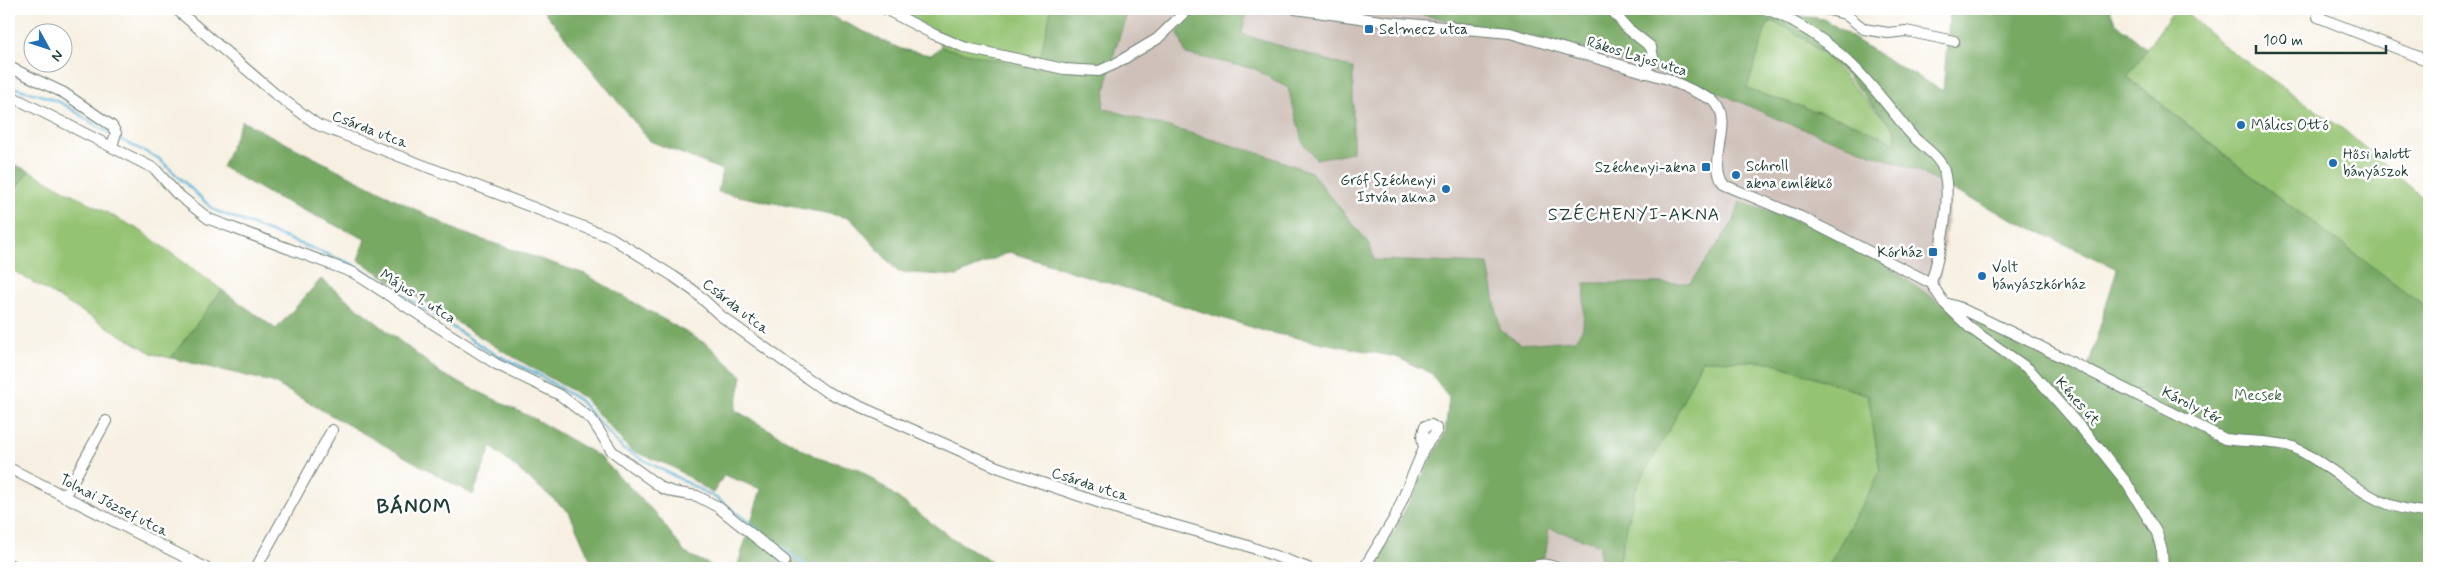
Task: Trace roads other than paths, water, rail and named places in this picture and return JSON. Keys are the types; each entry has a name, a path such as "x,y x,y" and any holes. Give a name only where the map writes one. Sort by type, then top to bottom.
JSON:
{"street":[{"name":"Csárda utca","path":"176,9 274,94 318,125 610,237 673,276 694,291 721,316 806,378 842,399 997,467 1124,511 1245,545 1308,568"},
{"path":"885,9 933,34 966,48 1064,69 1099,71 1157,39 1188,9"},
{"name":"Rákos Lajos utca","path":"1294,9 1316,10 1388,22 1510,33 1645,72 1692,89 1718,105 1722,123 1718,171 1719,178 1724,185 1801,217 1931,283"},
{"path":"1611,9 1627,28 1652,47 1653,57 1645,72"},
{"path":"1770,9 1812,32 1856,67 1909,132 1939,160 1944,171 1946,186 1942,242 1931,283"},
{"path":"1825,9 1845,14 1864,29 1888,34 1906,31 1954,41"},
{"path":"2322,9 2318,17 2429,61"},
{"path":"9,67 64,93 112,126 114,140"},
{"name":"Május 1. utca","path":"9,95 114,140 162,174 176,193 208,219 354,273 496,364 560,395 592,420 612,451 633,467 662,488 672,492 697,496 718,507 784,561"},
{"name":"Kénes út","path":"1931,283 1944,303 1970,328 2030,370 2103,453 2126,482 2157,533 2162,551 2163,568"},
{"name":"Károly tér","path":"1944,303 1958,306 2225,439 2291,446 2322,464 2352,487 2383,503 2409,512 2429,512"},
{"path":"64,497 106,421"},
{"path":"256,568 332,430"},
{"path":"1364,568 1395,517 1424,448"},
{"name":"Tolnai József utca","path":"9,468 206,568"},
{"path":"1526,568 1540,564 1557,568"}],"waterway":[{"path":"9,86 45,96 65,105 112,135"},
{"path":"117,138 158,158 214,210 352,264 377,278 489,351 537,374 579,400 623,449 718,499 809,568"}],"place":[{"name":"Selmecz utca","path":"1369,29"},
{"name":"Málics Ottó","path":"2241,125"},
{"name":"Hősi halott bányászok","path":"2333,163"},
{"name":"Széchenyi-akna","path":"1706,167"},
{"name":"Schroll akna emlékkő","path":"1736,175"},
{"name":"Gróf Széchenyi István akna","path":"1446,189"},
{"name":"Kórház","path":"1933,252"},
{"name":"Volt bányászkórház","path":"1982,276"}],"district":[{"name":"SZÉCHENYI-AKNA","path":"1634,214"},
{"name":"BÁNOM","path":"414,506"}],"park label":[{"name":"Mecsek","path":"2258,395"}]}
